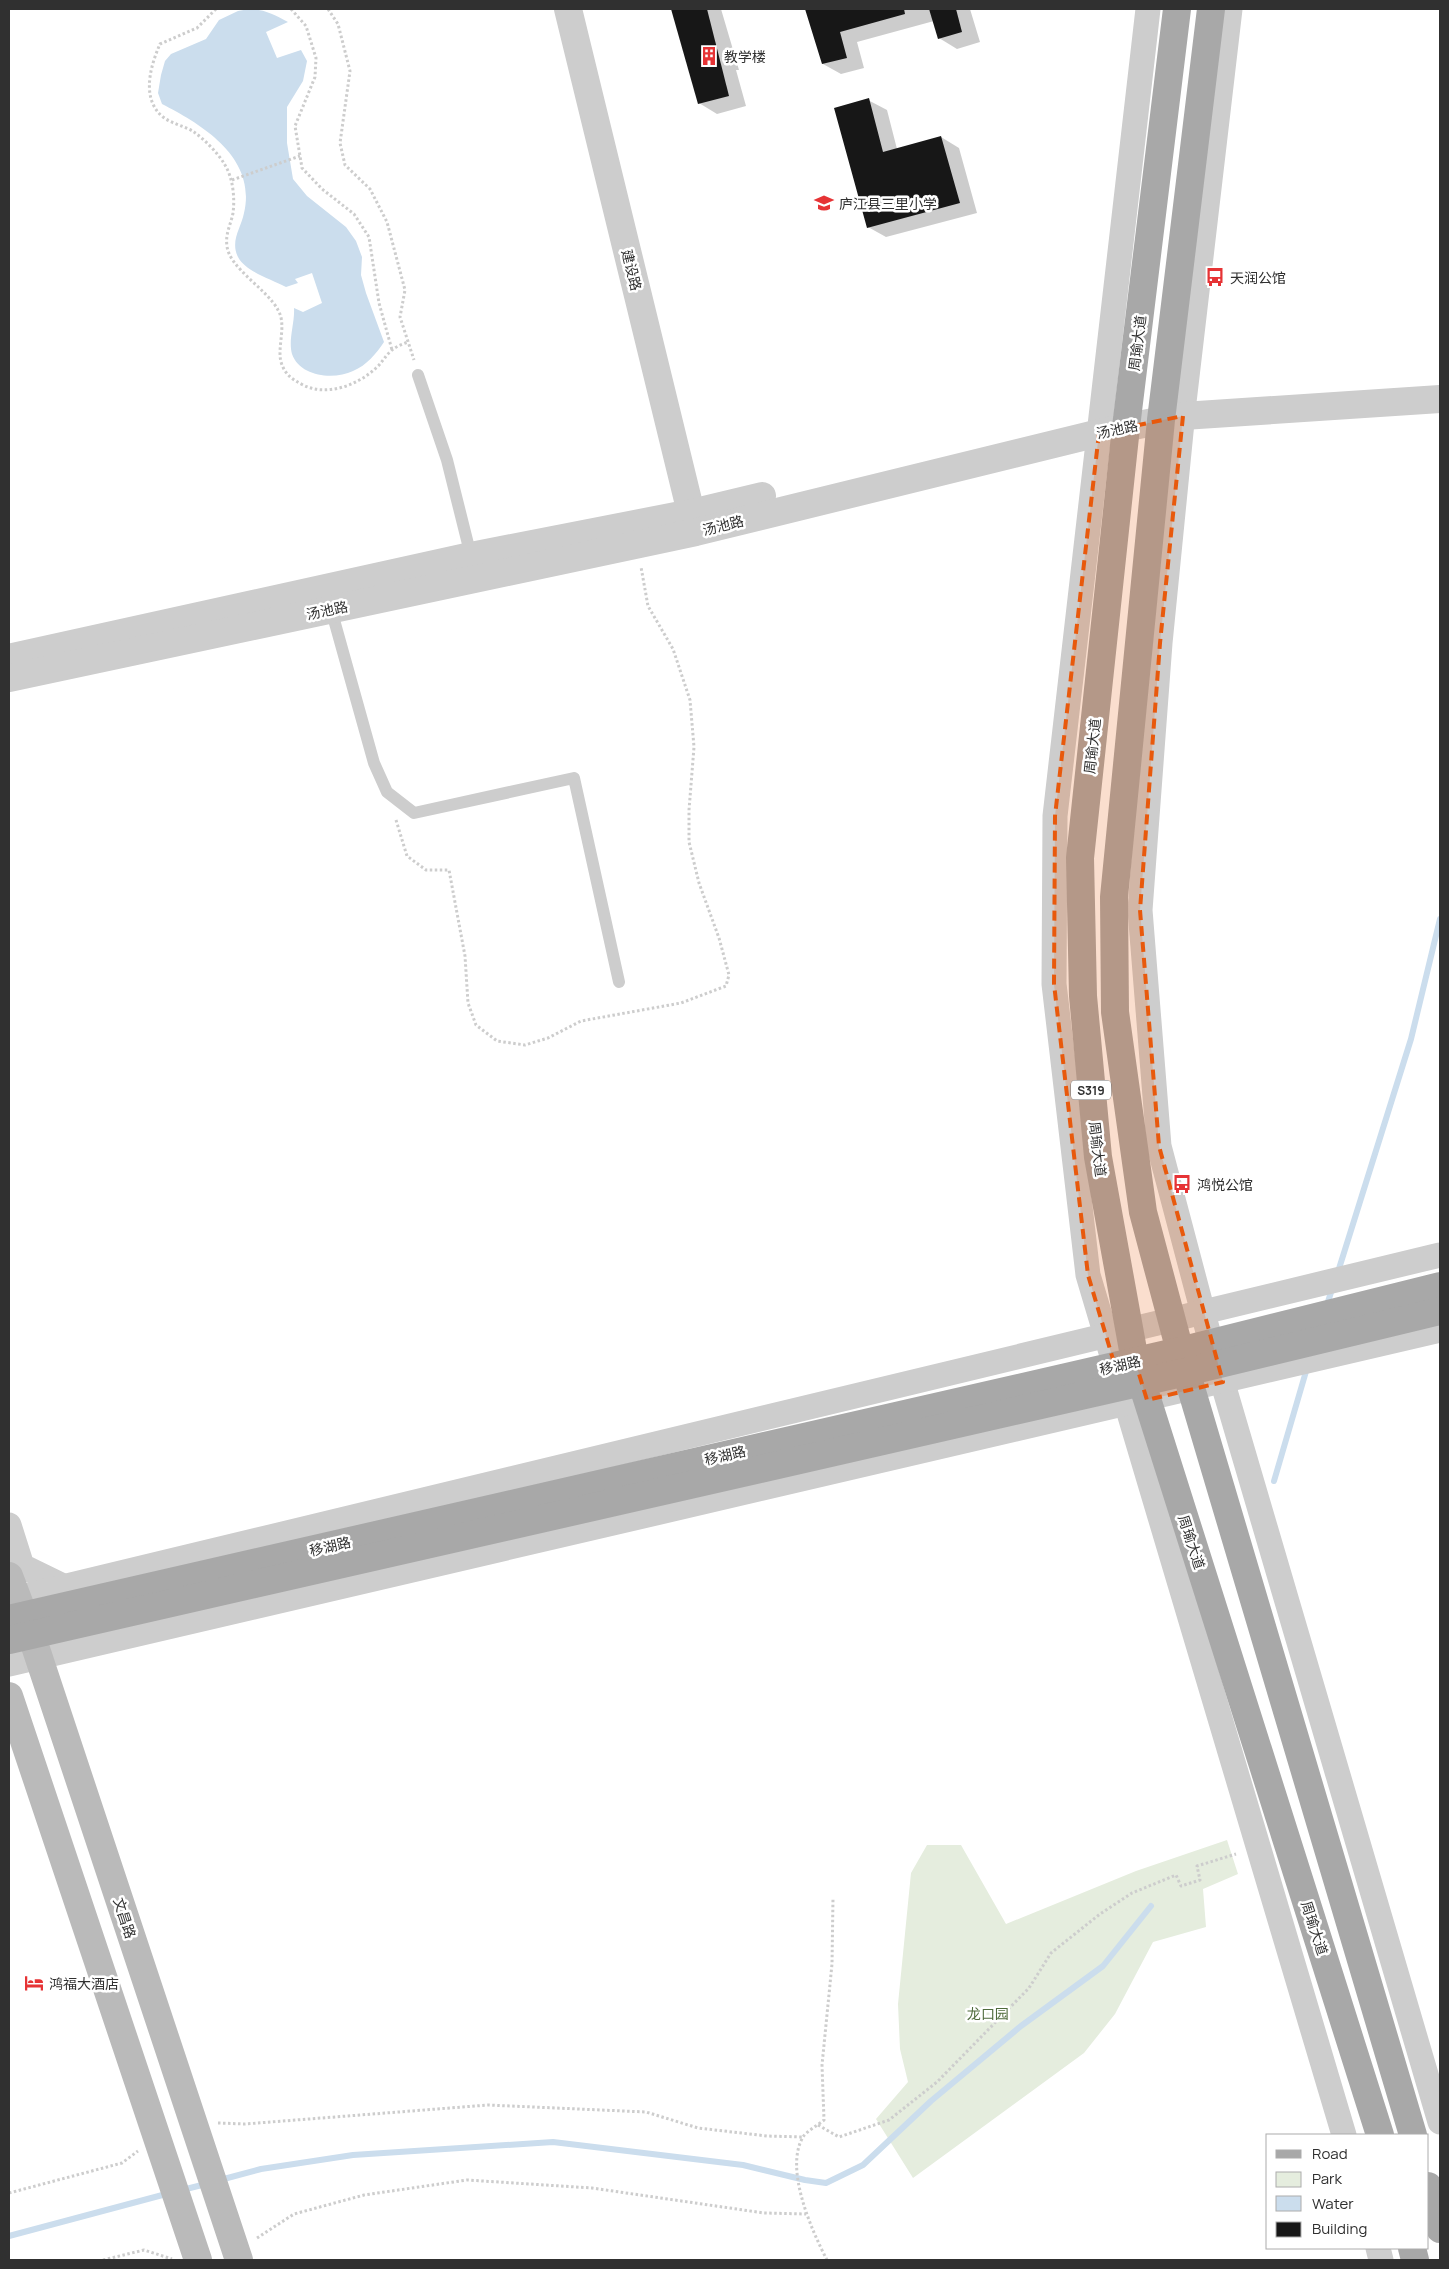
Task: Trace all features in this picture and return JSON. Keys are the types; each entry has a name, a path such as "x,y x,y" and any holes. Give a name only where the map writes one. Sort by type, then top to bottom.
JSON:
{"main road":[{"name":"周瑜大道","path":"1177,9 1127,421 1080,858 1082,996 1118,1333 1131,1383 1380,2134"},
{"name":"S319","path":"1211,9 1173,411 1114,897 1115,1012 1142,1212 1186,1371 1413,2134"},
{"name":"移湖路","path":"1316,1339 1440,1286"},
{"name":"移湖路","path":"18,1618 1131,1383 1440,1311"},
{"name":"文昌路","path":"18,1618 196,2131 235,2250"},
{"path":"9,1696 159,2144 190,2258"},
{"path":"1429,2190 1440,2229"}],"street":[{"name":"建设路","path":"568,9 694,522"},
{"path":"1118,1333 1088,1275 1054,984 1055,816 1148,9"},
{"path":"1230,9 1173,411 1160,643 1140,910 1159,1146 1217,1363 1440,2122"},
{"name":"汤池路","path":"9,678 331,609 694,522 1173,411 1440,384"},
{"name":"汤池路","path":"1173,411 1440,399"},
{"name":"汤池路","path":"9,658 471,556 694,522"},
{"name":"移湖路","path":"18,1618 63,1586 1440,1255"},
{"name":"移湖路","path":"18,1618 1131,1383 1316,1339 1440,1330"},
{"path":"1131,1383 1258,1847 1344,2134"},
{"path":"9,1526 22,1566 63,1586"},
{"path":"9,1664 18,1618"}],"lane":[{"path":"418,376 447,460 471,556"},
{"path":"331,609 374,763 387,792 414,813 574,778 619,982"}],"path":[{"path":"216,9 197,28 160,44 151,63 149,87 152,105 164,118 194,132 212,148 225,165 232,180 233,212 226,248 238,266 272,298 281,314 281,360 289,378 309,388 328,390 350,385 376,368 392,350 408,342"},
{"path":"291,9 306,26 316,58 315,77 296,126 302,168 322,189 354,214 369,237 378,303 392,350"},
{"path":"328,9 338,24 350,71 340,143 345,165 370,189 387,222 405,290 400,317 418,376"},
{"path":"232,180 300,156"},
{"path":"818,2125 839,2136 889,2120 937,2082 1029,1988 1051,1954 1100,1914 1132,1893 1176,1875 1181,1886 1200,1880 1197,1866 1258,1847"},
{"path":"827,2260 806,2214 800,2187 797,2157 803,2137 824,2120 822,2065 832,1964 833,1898"},
{"path":"196,2131 245,2124 488,2105 646,2112 698,2128 767,2136 803,2137"},
{"path":"9,2193 122,2164 159,2144"},
{"path":"235,2250 294,2214 364,2195 467,2180 592,2188 764,2213 806,2214"},
{"path":"103,2260 144,2250 190,2258"}],"highlighted area":[{"path":"1183,416 1160,643 1140,910 1159,1146 1223,1382 1147,1400 1135,1361 1115,1366 1088,1275 1054,984 1055,816 1099,433"}],"green space":[{"name":"龙口园","path":"1227,1840 1238,1874 1203,1889 1206,1927 1153,1942 1115,2014 1084,2053 913,2178 876,2119 908,2082 900,2049 898,2004 911,1873 927,1845 961,1845 1006,1924 1136,1871"}],"water":[{"path":"249,9 265,11 288,22 266,32 277,58 301,50 307,61 303,81 287,107 287,143 293,179 307,196 346,227 356,241 362,257 361,275 384,342 367,362 358,369 345,374 327,376 318,374 302,368 296,362 291,349 294,308 303,312 322,303 312,273 295,279 298,283 286,287 259,275 242,262 238,257 235,245 244,213 246,193 242,176 235,160 209,133 178,112 162,104 158,93 165,61 171,54 206,39 219,20 238,11"}],"building":[{"path":"671,9 707,9 729,96 698,104"},
{"path":"805,9 904,9 905,14 840,32 847,58 822,64"},
{"path":"929,9 956,9 962,32 938,39"},
{"path":"869,98 883,152 941,136 960,203 867,228 834,108"}],"waterway":[{"path":"1337,1275 1411,1039 1440,919"},
{"path":"1326,1308 1333,1286"},
{"path":"1274,1481 1307,1368"},
{"path":"220,2180 261,2169 353,2155 553,2142 743,2165 805,2180 826,2183 863,2165 931,2101 1021,2026 1103,1966 1151,1906"},
{"path":"182,2190 206,2184"},
{"path":"9,2236 170,2193"}],"place":[{"name":"教学楼","path":"709,56"},
{"name":"庐江县三里小学","path":"824,203"},
{"name":"天润公馆","path":"1215,277"},
{"name":"鸿悦公馆","path":"1182,1184"},
{"name":"鸿福大酒店","path":"34,1983"}]}
